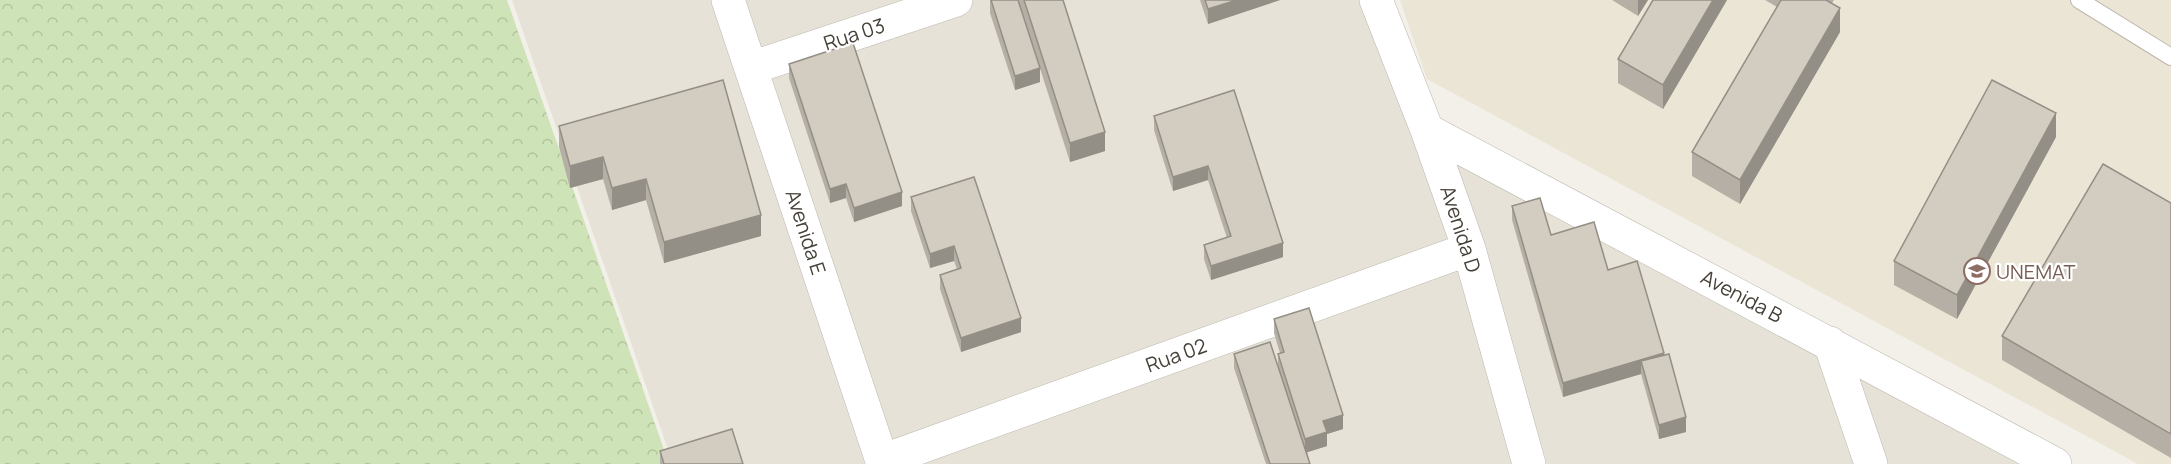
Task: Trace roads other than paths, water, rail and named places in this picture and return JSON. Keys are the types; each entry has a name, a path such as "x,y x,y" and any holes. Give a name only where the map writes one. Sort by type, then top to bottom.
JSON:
{"street":[{"name":"Avenida E","path":"728,0 883,463"},
{"name":"Rua 03","path":"751,68 956,0"},
{"name":"Avenida D","path":"1376,0 1427,130 1469,249 1529,464"},
{"name":"Avenida B","path":"1427,130 2055,464"},
{"name":"Rua 02","path":"883,463 1469,249"},
{"path":"1830,343 1871,464"}],"lane":[{"path":"2079,0 2171,57"}],"place":[{"name":"UNEMAT","path":"1977,271"}]}
